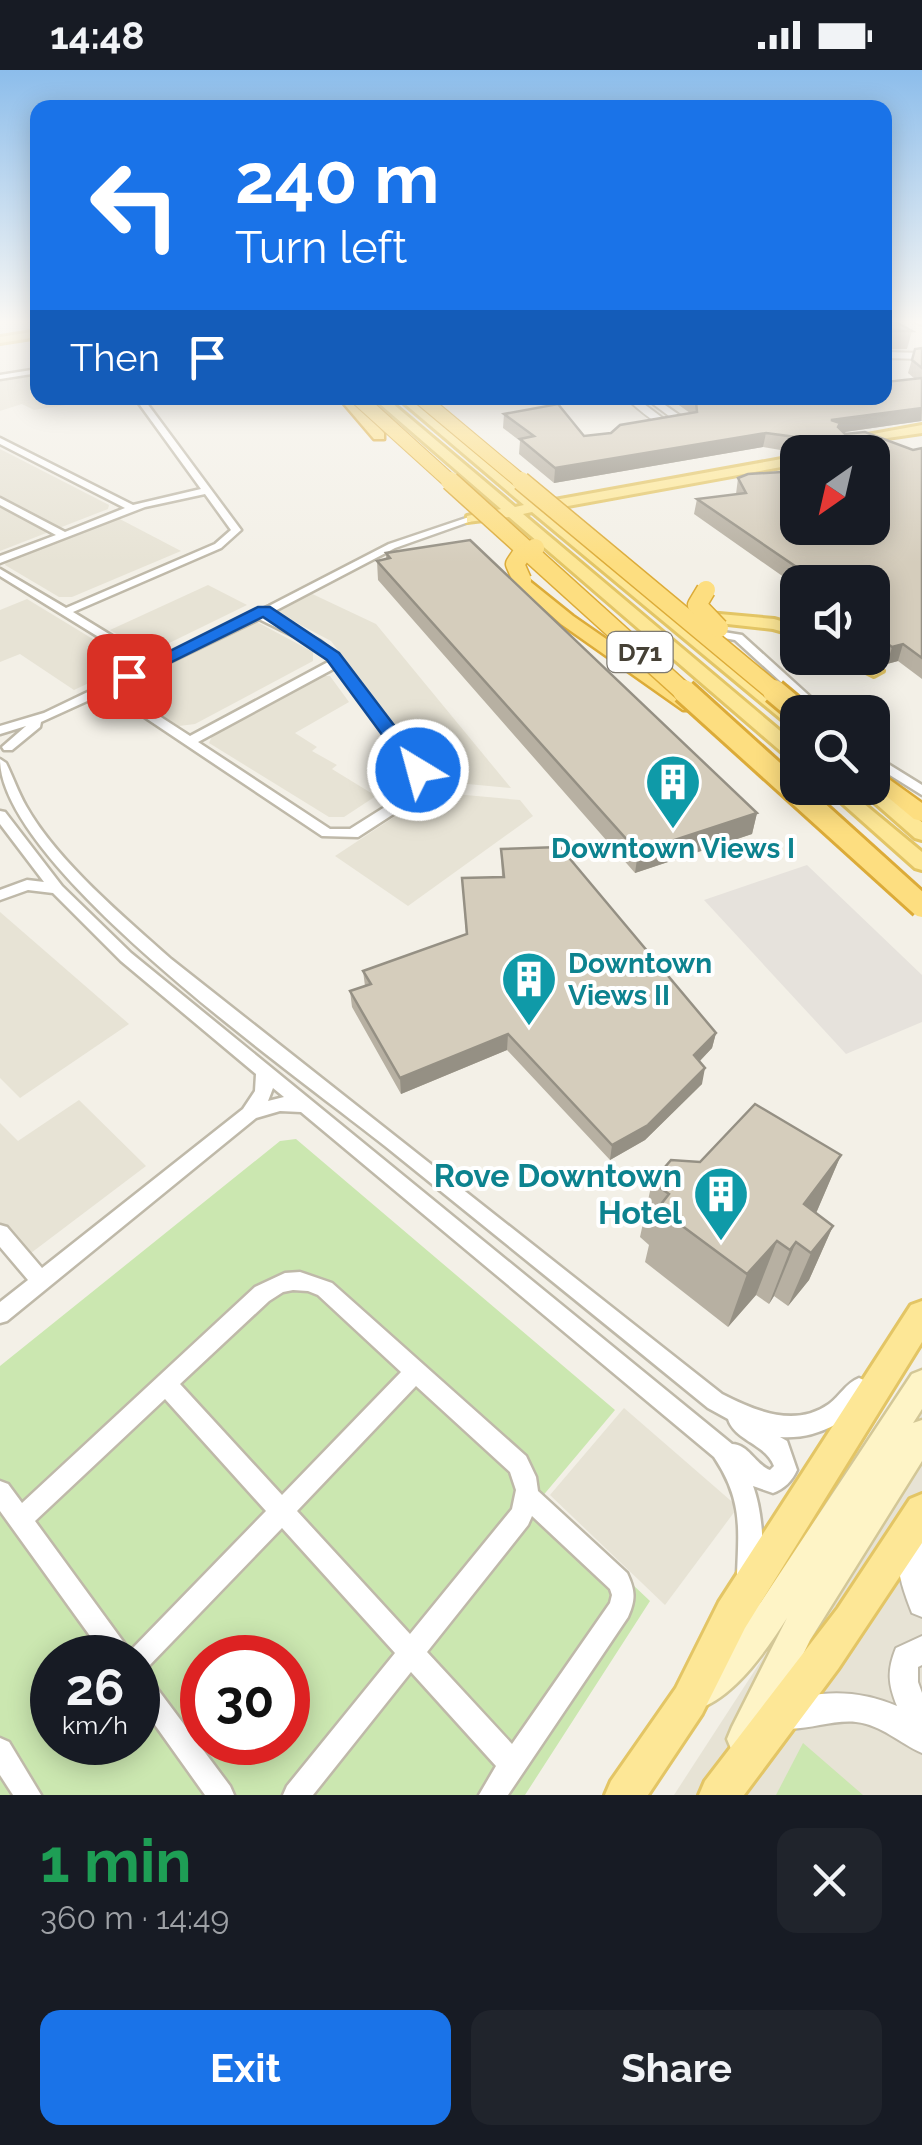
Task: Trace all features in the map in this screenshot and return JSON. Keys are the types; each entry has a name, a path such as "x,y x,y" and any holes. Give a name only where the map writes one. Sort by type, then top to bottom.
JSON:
{"highway":[{"path":"352,405 379,436"},
{"name":"D71","path":"366,405 922,906"},
{"name":"D71","path":"428,405 508,478 780,697"},
{"path":"508,478 565,496"},
{"path":"537,542 516,560 518,577 566,620 714,720"},
{"path":"706,590 697,599 702,614 799,695"},
{"path":"890,786 894,791"},
{"path":"890,788 922,814"}],"main road":[{"name":"D71","path":"387,405 459,466 562,530 780,713"},
{"name":"D71","path":"413,405 508,478 537,542 780,741"},
{"path":"883,435 922,430"},
{"path":"421,434 448,447 617,584 642,599 692,617 780,626"},
{"path":"890,444 922,439"},
{"path":"737,465 780,452"},
{"path":"469,515 737,465 780,461"},
{"path":"459,466 460,475 478,493 469,515"},
{"path":"562,530 555,510 565,496"},
{"path":"469,515 506,524 537,542"},
{"path":"854,805 922,863"},
{"path":"888,805 922,833"},
{"path":"626,1795 690,1701 715,1645 922,1314"},
{"path":"690,1701 755,1637 922,1384"},
{"path":"720,1794 798,1629 922,1434"},
{"path":"720,1794 781,1717 918,1517"}],"street":[{"path":"65,612 227,541 236,530 145,405"},
{"path":"640,405 666,425 687,424 660,405"},
{"path":"0,441 132,508"},
{"path":"0,560 132,508 208,490"},
{"path":"0,501 64,535"},
{"path":"469,515 392,546 48,716 0,732 8,787 29,822 119,921 746,1428 780,1449 786,1470 782,1478 762,1481 734,1452 695,1426"},
{"path":"0,572 152,665"},
{"path":"107,687 313,822 335,835 353,834 427,782 337,662 322,647 260,612"},
{"path":"718,661 703,639 710,632 732,634 800,695"},
{"path":"190,742 337,662"},
{"path":"3,756 48,716"},
{"path":"890,773 922,792"},
{"path":"0,815 57,889 126,957 722,1448 743,1483 752,1522 750,1587"},
{"path":"0,895 28,873 32,860"},
{"path":"0,895 27,885 57,889"},
{"path":"0,1314 249,1114 264,1092 264,1071"},
{"path":"249,1114 280,1104 306,1105"},
{"path":"0,1234 40,1280"},
{"path":"20,1520 262,1294 286,1280 300,1280 324,1289 518,1464 528,1485 520,1517 296,1795"},
{"path":"715,1400 764,1425 805,1426 838,1412 878,1362 901,1348"},
{"path":"160,1638 416,1371"},
{"path":"166,1384 513,1765"},
{"path":"0,1492 104,1635"},
{"path":"492,1795 620,1609 624,1595 619,1581 528,1497"},
{"path":"918,1517 911,1566 922,1604"},
{"path":"922,1650 906,1658 902,1670 908,1700 922,1716"},
{"path":"781,1717 849,1704 882,1713 922,1738"},
{"path":"160,1710 221,1795"},
{"path":"0,1750 28,1795"}],"shaded area":[{"path":"0,402 66,405 34,410 22,404 0,411"},
{"path":"0,449 109,505 108,509 0,551"},
{"path":"116,517 181,551 72,597 59,597 5,565 7,560"},
{"path":"208,585 247,605 159,648 142,649 110,630"},
{"path":"306,591 376,624 511,788 436,781 331,641 278,613 278,605"},
{"path":"27,599 124,658 119,669 74,690 20,654 0,662 0,610"},
{"path":"247,622 257,622 313,652 313,661 195,724 179,726 121,689 126,681"},
{"path":"321,676 330,676 349,702 295,733 317,747 312,751 337,765 332,769 376,796 344,817 329,817 209,743 213,734"},
{"path":"432,792 520,800 533,816 408,906 335,856"},
{"path":"807,865 922,975 922,1022 846,1054 704,900"},
{"path":"0,912 129,1024 20,1098 0,1078"},
{"path":"79,1100 146,1166 27,1256 0,1225 0,1123 18,1141"},
{"path":"624,1408 738,1507 665,1605 550,1495"},
{"path":"922,1413 922,1795 674,1795 685,1778"}],"green space":[{"path":"296,1139 615,1410 541,1498 650,1601 525,1795 0,1795 0,1366 280,1141"},
{"path":"803,1743 863,1795 776,1795"}],"building":[{"path":"922,402 922,408 831,420 840,423 838,427 845,434 873,435 766,433 555,468 520,439 534,436 504,414 559,405 584,436 611,433 620,425 697,412 696,405"},
{"path":"890,441 913,450 922,448 922,658 903,644 890,646 890,565 794,565 697,499 746,493 738,478 780,472 780,545 890,545"},
{"path":"470,540 757,813 638,852 377,561 390,558 386,553"},
{"name":"Downtown Views II","path":"560,847 716,1033 694,1055 705,1068 648,1125 612,1145 508,1034 400,1078 350,991 371,984 363,971 467,934 462,878 504,877 501,849"},
{"path":"755,1104 841,1155 804,1204 833,1226 811,1253 796,1242 790,1250 777,1241 747,1274 658,1208 669,1194 652,1182 671,1160 700,1162"}],"place":[{"name":"Downtown Views I","path":"673,831"},
{"name":"Downtown Views II","path":"529,1028"},
{"name":"Rove Downtown Hotel","path":"721,1243"}],"route":[{"path":"129,676 264,610 333,656 418,770"}]}
